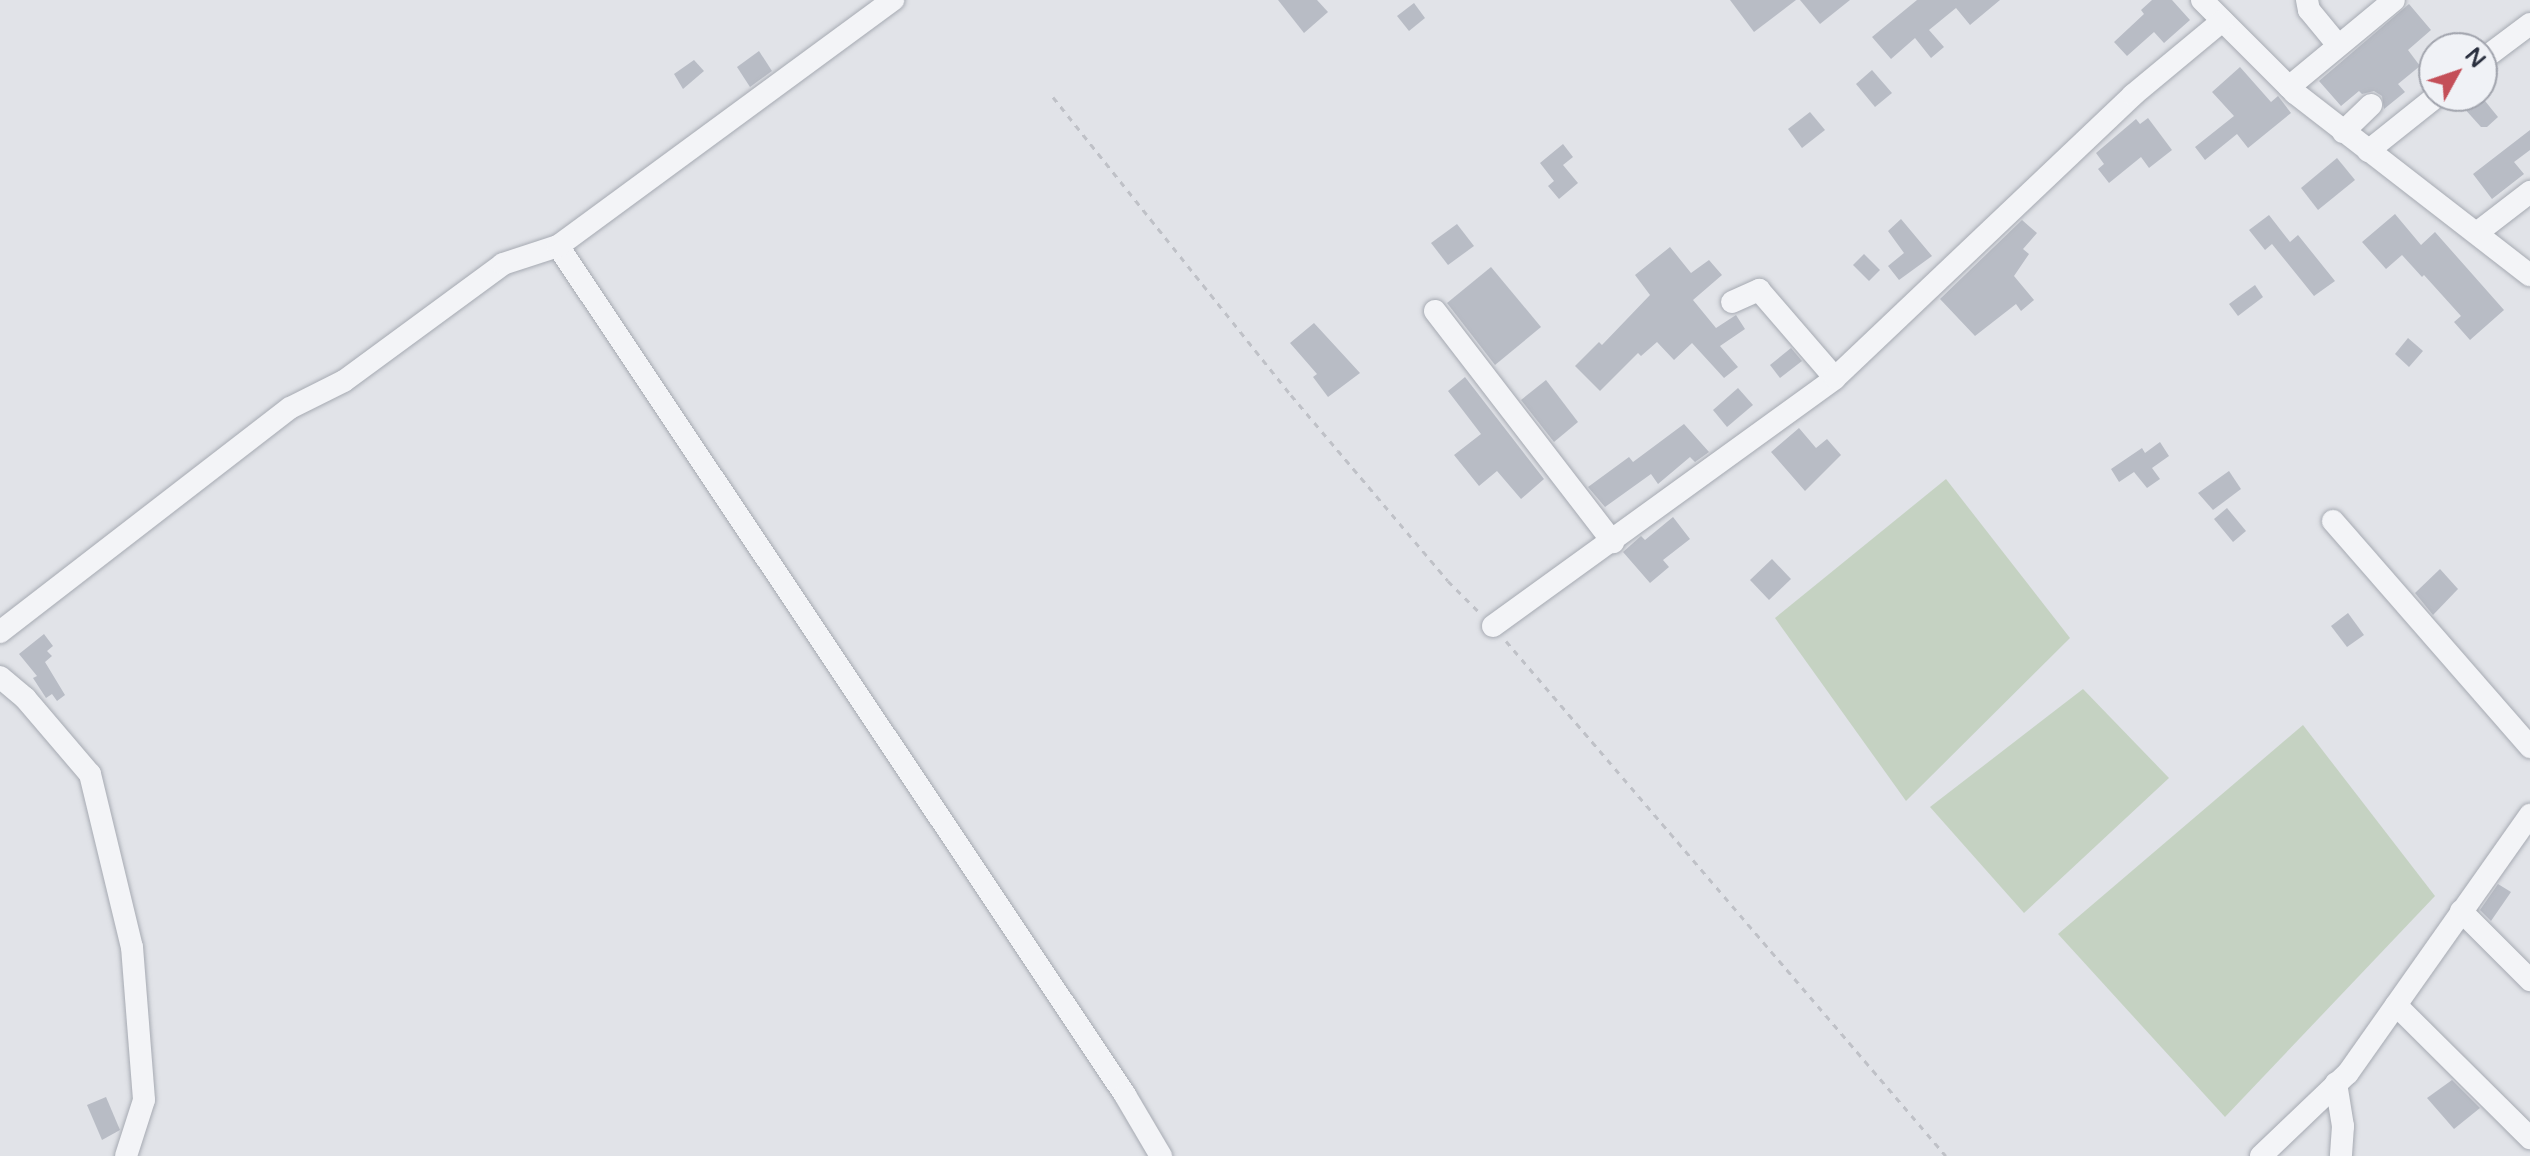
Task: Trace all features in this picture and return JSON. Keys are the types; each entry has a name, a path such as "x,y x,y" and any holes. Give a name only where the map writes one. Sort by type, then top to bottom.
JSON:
{"street":[{"path":"0,632 290,408 344,381 503,264 558,246 893,0"},
{"path":"2307,0 2309,10 2338,45"},
{"path":"2289,87 2394,0"},
{"path":"1493,626 1613,542 1835,378 2133,95 2212,7 2289,87 2530,275"},
{"path":"2498,57 2522,36"},
{"path":"2343,132 2371,105"},
{"path":"2368,151 2418,111"},
{"path":"2478,232 2530,192"},
{"path":"558,246 1125,1095 1161,1156"},
{"path":"1732,302 1759,290 1835,378"},
{"path":"1435,311 1613,542"},
{"path":"2333,521 2530,747"},
{"path":"0,677 25,698 90,774 132,947 144,1100 126,1156"},
{"path":"2261,1156 2348,1073 2461,911 2501,861 2530,815"},
{"path":"2461,911 2530,980"},
{"path":"2396,1005 2530,1138"},
{"path":"2336,1083 2343,1126 2341,1156"}],"path":[{"path":"1053,97 1291,395 1448,581 1493,626 1946,1156"}],"green space":[{"path":"1946,479 2070,638 1906,801 1775,618"},
{"path":"2083,689 2169,778 2024,913 1930,807"},
{"path":"2303,725 2435,896 2225,1117 2058,934"}],"building":[{"path":"1278,0 1317,0 1328,12 1304,33"},
{"path":"1730,0 1796,0 1754,32"},
{"path":"1800,0 1850,0 1820,24"},
{"path":"1917,0 2000,0 1970,25 1956,8 1929,30 1944,47 1931,58 1915,38 1891,59 1872,37"},
{"path":"2152,0 2172,0 2190,20 2164,43 2154,32 2127,56 2114,42 2144,14 2141,10"},
{"path":"1414,3 1425,18 1409,31 1397,16"},
{"path":"2409,4 2431,30 2418,32 2418,41 2408,50 2418,68 2398,84 2405,92 2384,109 2382,96 2374,91 2362,94 2359,91 2341,106 2319,81"},
{"path":"759,51 772,71 750,87 737,67"},
{"path":"694,60 704,71 683,89 674,74"},
{"path":"2240,67 2271,102 2278,96 2291,113 2248,148 2237,134 2205,160 2195,147 2234,116 2212,92"},
{"path":"1872,70 1892,93 1875,107 1856,84"},
{"path":"1810,112 1825,130 1802,148 1788,129"},
{"path":"2467,112 2494,112 2498,117 2487,127 2481,127"},
{"path":"2148,118 2172,150 2149,168 2141,157 2109,183 2098,169 2104,164 2096,153 2136,119 2140,124"},
{"path":"2530,130 2530,150 2514,162 2524,174 2492,199 2473,174"},
{"path":"1563,144 1573,157 1563,165 1578,183 1559,199 1548,186 1554,181 1540,163"},
{"path":"2337,158 2355,180 2318,210 2301,188"},
{"path":"2395,214 2421,245 2435,232 2504,310 2470,340 2454,322 2461,316 2402,255 2386,269 2362,242"},
{"path":"2269,215 2290,242 2298,235 2335,281 2314,296 2272,244 2265,250 2249,230"},
{"path":"1901,219 1932,256 1899,280 1888,266 1904,253 1888,231"},
{"path":"2022,220 2037,233 2023,249 2029,254 2014,276 2034,300 2021,311 2016,304 1975,336 1940,299"},
{"path":"1457,224 1474,246 1448,265 1431,243"},
{"path":"1670,247 1691,273 1709,260 1722,275 1693,300 1716,328 1736,315 1745,329 1720,346 1738,367 1724,378 1692,343 1674,360 1657,342 1641,356 1638,353 1600,391 1575,366 1599,342 1602,345 1650,295 1635,275"},
{"path":"1864,254 1880,270 1869,281 1853,265"},
{"path":"1491,267 1541,327 1495,365 1447,303"},
{"path":"2255,285 2263,297 2238,316 2229,304"},
{"path":"1314,323 1360,373 1328,397 1313,377 1317,374 1290,343"},
{"path":"2408,338 2423,351 2409,367 2395,354"},
{"path":"1791,348 1802,361 1780,378 1770,365"},
{"path":"1465,377 1544,479 1521,499 1497,471 1479,486 1454,455 1481,434 1448,391"},
{"path":"1546,380 1578,422 1554,442 1521,400"},
{"path":"1738,388 1753,405 1727,427 1713,410"},
{"path":"1684,424 1709,452 1695,462 1690,457 1658,484 1651,474 1605,507 1588,487 1629,457 1633,462"},
{"path":"1799,428 1816,448 1827,439 1841,455 1805,491 1771,452"},
{"path":"2160,442 2169,456 2152,468 2160,479 2147,488 2134,472 2119,482 2111,469 2142,448 2145,453"},
{"path":"2229,471 2241,489 2213,510 2198,493"},
{"path":"2227,508 2246,531 2233,542 2214,519"},
{"path":"1673,517 1690,539 1663,560 1669,567 1650,583 1623,552 1641,536 1645,540"},
{"path":"1772,559 1791,579 1769,600 1750,580"},
{"path":"2440,569 2458,589 2433,615 2415,593"},
{"path":"2348,613 2364,635 2347,647 2331,626"},
{"path":"44,634 53,646 47,651 52,656 45,662 65,695 57,701 52,694 46,698 33,678 37,676 19,654"},
{"path":"2498,884 2511,892 2491,921 2480,910"},
{"path":"2452,1080 2480,1108 2454,1129 2427,1098"},
{"path":"106,1097 120,1130 102,1140 87,1105"}]}
